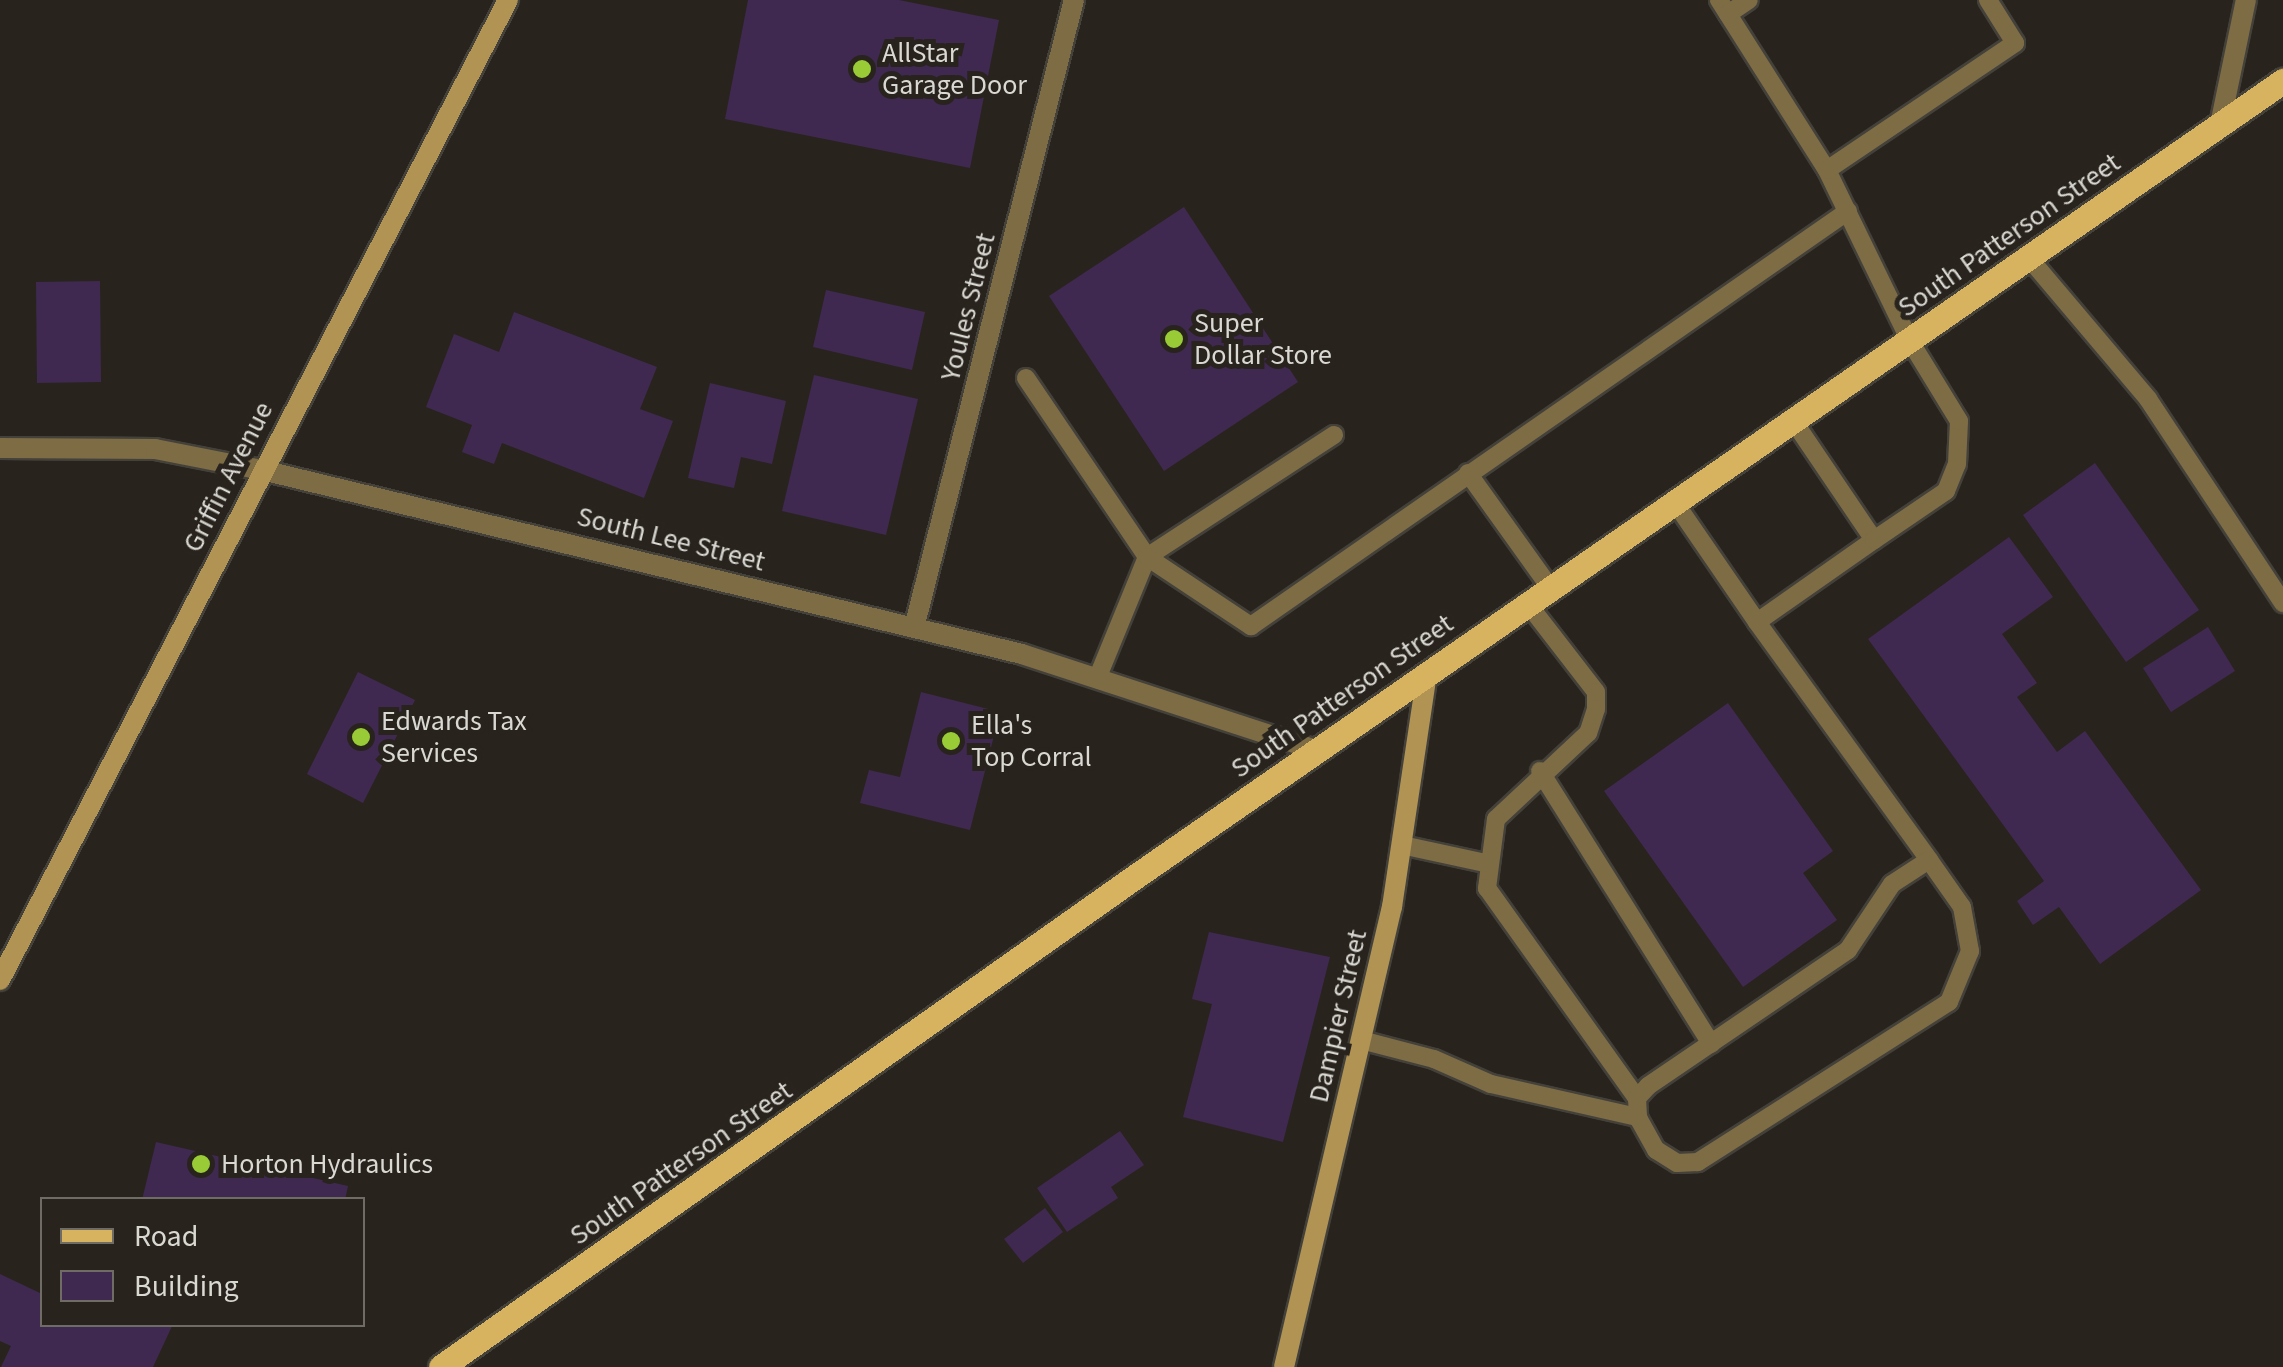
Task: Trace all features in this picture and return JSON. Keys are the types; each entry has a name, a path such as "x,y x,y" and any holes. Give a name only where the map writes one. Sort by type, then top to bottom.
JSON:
{"main road":[{"name":"Griffin Avenue","path":"0,980 508,0"},
{"name":"South Patterson Street","path":"441,1367 1316,750 2283,81"},
{"name":"Dampier Street","path":"1284,1367 1361,1040 1402,845 1427,674"}],"street":[{"name":"Youles Street","path":"914,628 1074,0"},
{"path":"2220,124 2246,0"},
{"name":"South Lee Street","path":"0,448 155,449 262,470 914,628 1097,679 1316,750"}],"lane":[{"path":"1749,0 1723,7 1827,170 1910,341 1959,421 1957,464 1946,491 1757,622"},
{"path":"1827,170 2014,43 1988,0"},
{"path":"1026,378 1147,557 1251,626 1848,211"},
{"path":"2029,258 2148,400 2283,603"},
{"path":"1794,422 1874,540"},
{"path":"1097,679 1147,557 1334,434"},
{"path":"1468,473 1551,589"},
{"path":"1528,604 1596,692 1588,733 1540,771 1496,819 1485,863 1487,888 1637,1108 1656,1150 1677,1163 1698,1162 1950,1002 1970,952 1962,907 1676,504"},
{"path":"1540,771 1711,1044"},
{"path":"1402,845 1485,863"},
{"path":"1637,1108 1711,1044 1848,950 1892,884 1929,860"},
{"path":"1361,1040 1434,1059 1491,1084 1637,1108"}],"building":[{"name":"AllStar Garage Door","path":"748,0 899,0 999,20 970,168 725,119"},
{"name":"Super Dollar Store","path":"1184,207 1298,382 1164,471 1049,296"},
{"path":"100,281 101,382 37,383 36,282"},
{"path":"826,290 925,312 912,370 813,347"},
{"path":"514,312 657,367 640,409 673,421 644,498 502,443 494,464 462,452 472,425 426,407 454,334 499,352"},
{"path":"814,375 918,399 886,535 782,511"},
{"path":"710,383 786,401 772,464 741,457 734,488 688,478"},
{"path":"2095,463 2199,610 2126,662 2023,515"},
{"path":"2009,537 2053,597 2002,634 2037,683 2017,697 2057,752 2085,731 2201,890 2100,964 2059,907 2033,925 2017,901 2044,881 1868,639"},
{"path":"2208,627 2235,671 2171,712 2143,668"},
{"name":"Edwards Tax Services","path":"358,672 415,700 363,803 307,774"},
{"name":"Ella's Top Corral","path":"921,692 1000,712 970,830 860,803 869,770 900,777"},
{"path":"1728,703 1833,851 1803,873 1837,920 1743,987 1604,791"},
{"path":"1209,932 1330,957 1283,1142 1183,1117 1212,1004 1192,999"},
{"path":"1120,1131 1144,1165 1111,1187 1118,1198 1067,1232 1037,1188"},
{"name":"Horton Hydraulics","path":"156,1142 348,1186 346,1197 143,1197"},
{"path":"1045,1208 1063,1232 1023,1263 1004,1239"},
{"path":"0,1274 40,1293 40,1327 172,1327 153,1367 1,1367 11,1346 0,1341"}],"place":[{"name":"AllStar Garage Door","path":"862,69"},
{"name":"Super Dollar Store","path":"1174,339"},
{"name":"Edwards Tax Services","path":"361,737"},
{"name":"Ella's Top Corral","path":"951,741"},
{"name":"Horton Hydraulics","path":"201,1164"}]}
